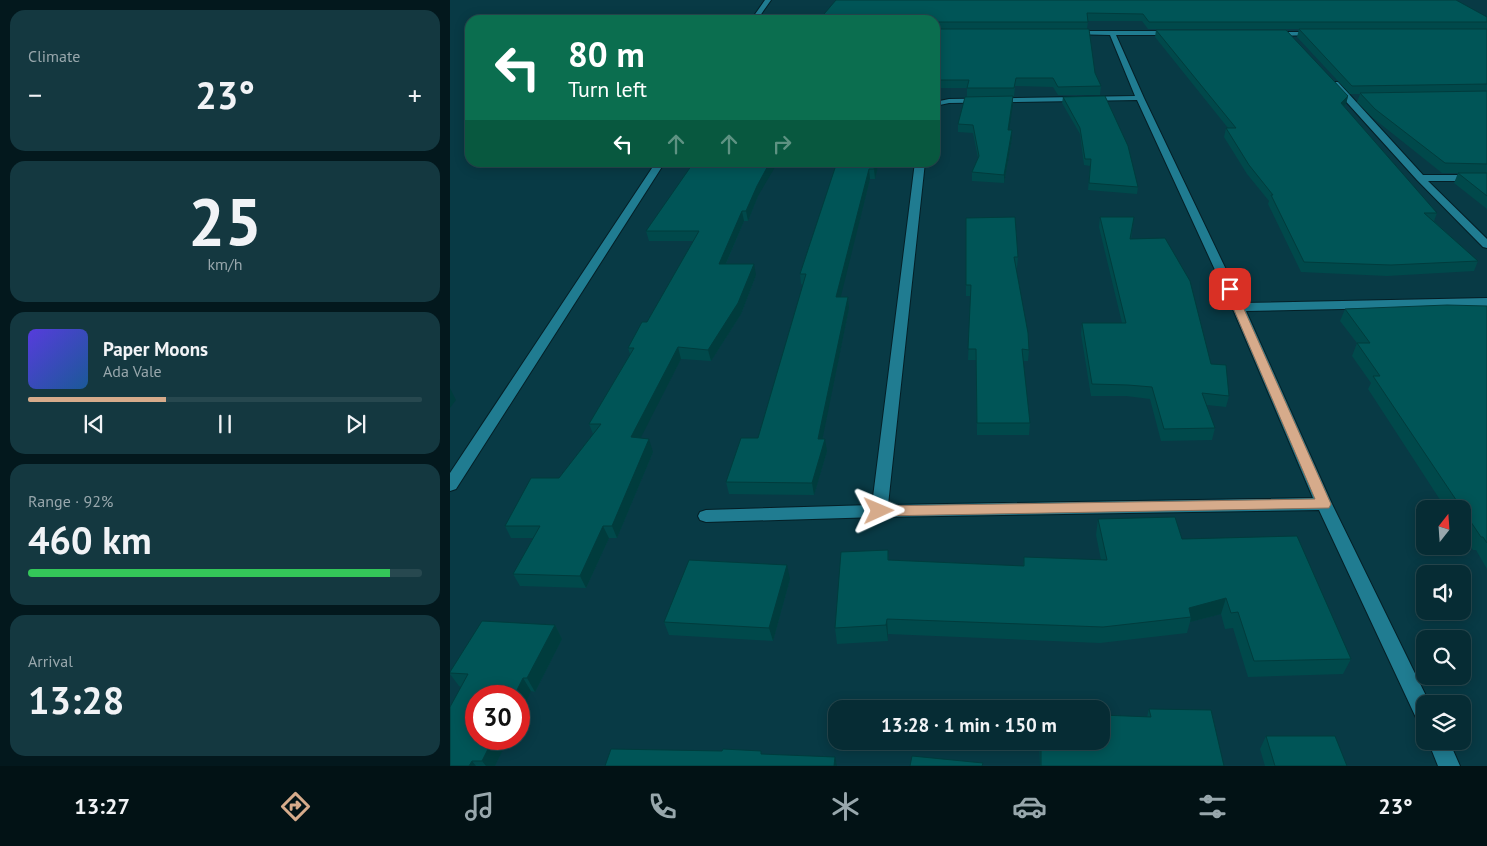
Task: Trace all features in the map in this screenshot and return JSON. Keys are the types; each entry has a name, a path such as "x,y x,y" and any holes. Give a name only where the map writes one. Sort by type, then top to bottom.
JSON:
{"street":[{"path":"758,15 768,0"},
{"path":"1063,33 1181,33"},
{"path":"1112,33 1140,98 1238,306 1324,504 1416,696"},
{"path":"1259,34 1291,37 1326,34"},
{"path":"1328,76 1420,178 1487,245"},
{"path":"940,103 949,101 1140,98"},
{"path":"1347,98 1357,98"},
{"path":"450,485 658,167"},
{"path":"879,511 919,167"},
{"path":"1420,178 1487,178"},
{"path":"1238,306 1487,302"},
{"path":"706,516 879,511 1324,504"},
{"path":"1442,750 1450,766"}],"building":[{"path":"836,0 1456,0 1487,17 1487,22 1149,22 1143,14 1087,13 1088,22 940,22 940,15 823,15"},
{"path":"940,29 1089,29 1095,73 1101,86 1058,87 1053,78 1016,78 1014,88 967,88 969,80 940,80"},
{"path":"1299,29 1487,29 1487,84 1352,86"},
{"path":"1156,30 1286,30 1348,96 1341,103 1437,213 1424,213 1478,261 1391,265 1304,262 1271,195 1273,195 1249,165 1226,128 1236,128"},
{"path":"1487,91 1487,164 1445,163 1375,109 1360,93"},
{"path":"1013,96 1008,130 1012,130 1004,175 972,172 979,156 973,125 958,124 965,97"},
{"path":"1105,96 1128,146 1138,187 1089,183 1091,159 1085,159 1080,128 1063,97"},
{"path":"691,167 767,167 746,211 742,211 719,264 754,264 738,303 708,350 678,347 631,437 649,439 612,526 603,526 580,576 513,574 540,526 505,526 531,478 559,478 601,424 589,424 634,348 628,348 642,322 647,322 699,231 646,231"},
{"path":"835,167 875,167 874,169 869,169 836,297 848,297 818,439 825,439 812,483 726,482 741,438 758,438 806,274 800,274"},
{"path":"1458,173 1487,173 1487,196"},
{"path":"1015,217 1018,257 1014,257 1028,333 1029,350 1022,349 1030,423 977,423 976,349 968,349 971,285 966,285 966,218"},
{"path":"1100,217 1134,217 1130,239 1165,238 1190,281 1211,364 1226,365 1229,396 1202,393 1215,428 1164,429 1152,387 1092,384 1082,323 1126,323"},
{"path":"1447,305 1487,306 1487,543 1471,522 1471,500 1456,500 1373,376 1380,376 1357,343 1370,343 1345,309"},
{"path":"1175,517 1182,539 1297,536 1351,659 1254,661 1238,612 1231,613 1226,598 1189,608 1191,617 1103,627 887,619 886,625 835,628 841,552 888,550 888,560 1024,566 1024,557 1107,560 1098,519"},
{"path":"689,560 787,565 769,628 664,622"},
{"path":"482,621 555,625 527,678 523,678 520,685 465,685 465,750 488,750 482,761 472,761 469,766 450,766 450,707 468,674 450,672"},
{"path":"1149,709 1211,710 1224,766 1041,766 1041,750 1110,750 1110,715 1151,717"},
{"path":"1266,736 1335,736 1347,766 1275,766"},
{"path":"611,749 722,751 723,749 761,751 761,754 835,757 834,766 605,766"},
{"path":"912,756 983,763 982,766 910,766"}],"route":[{"path":"879,511 1324,504 1230,289"}]}
